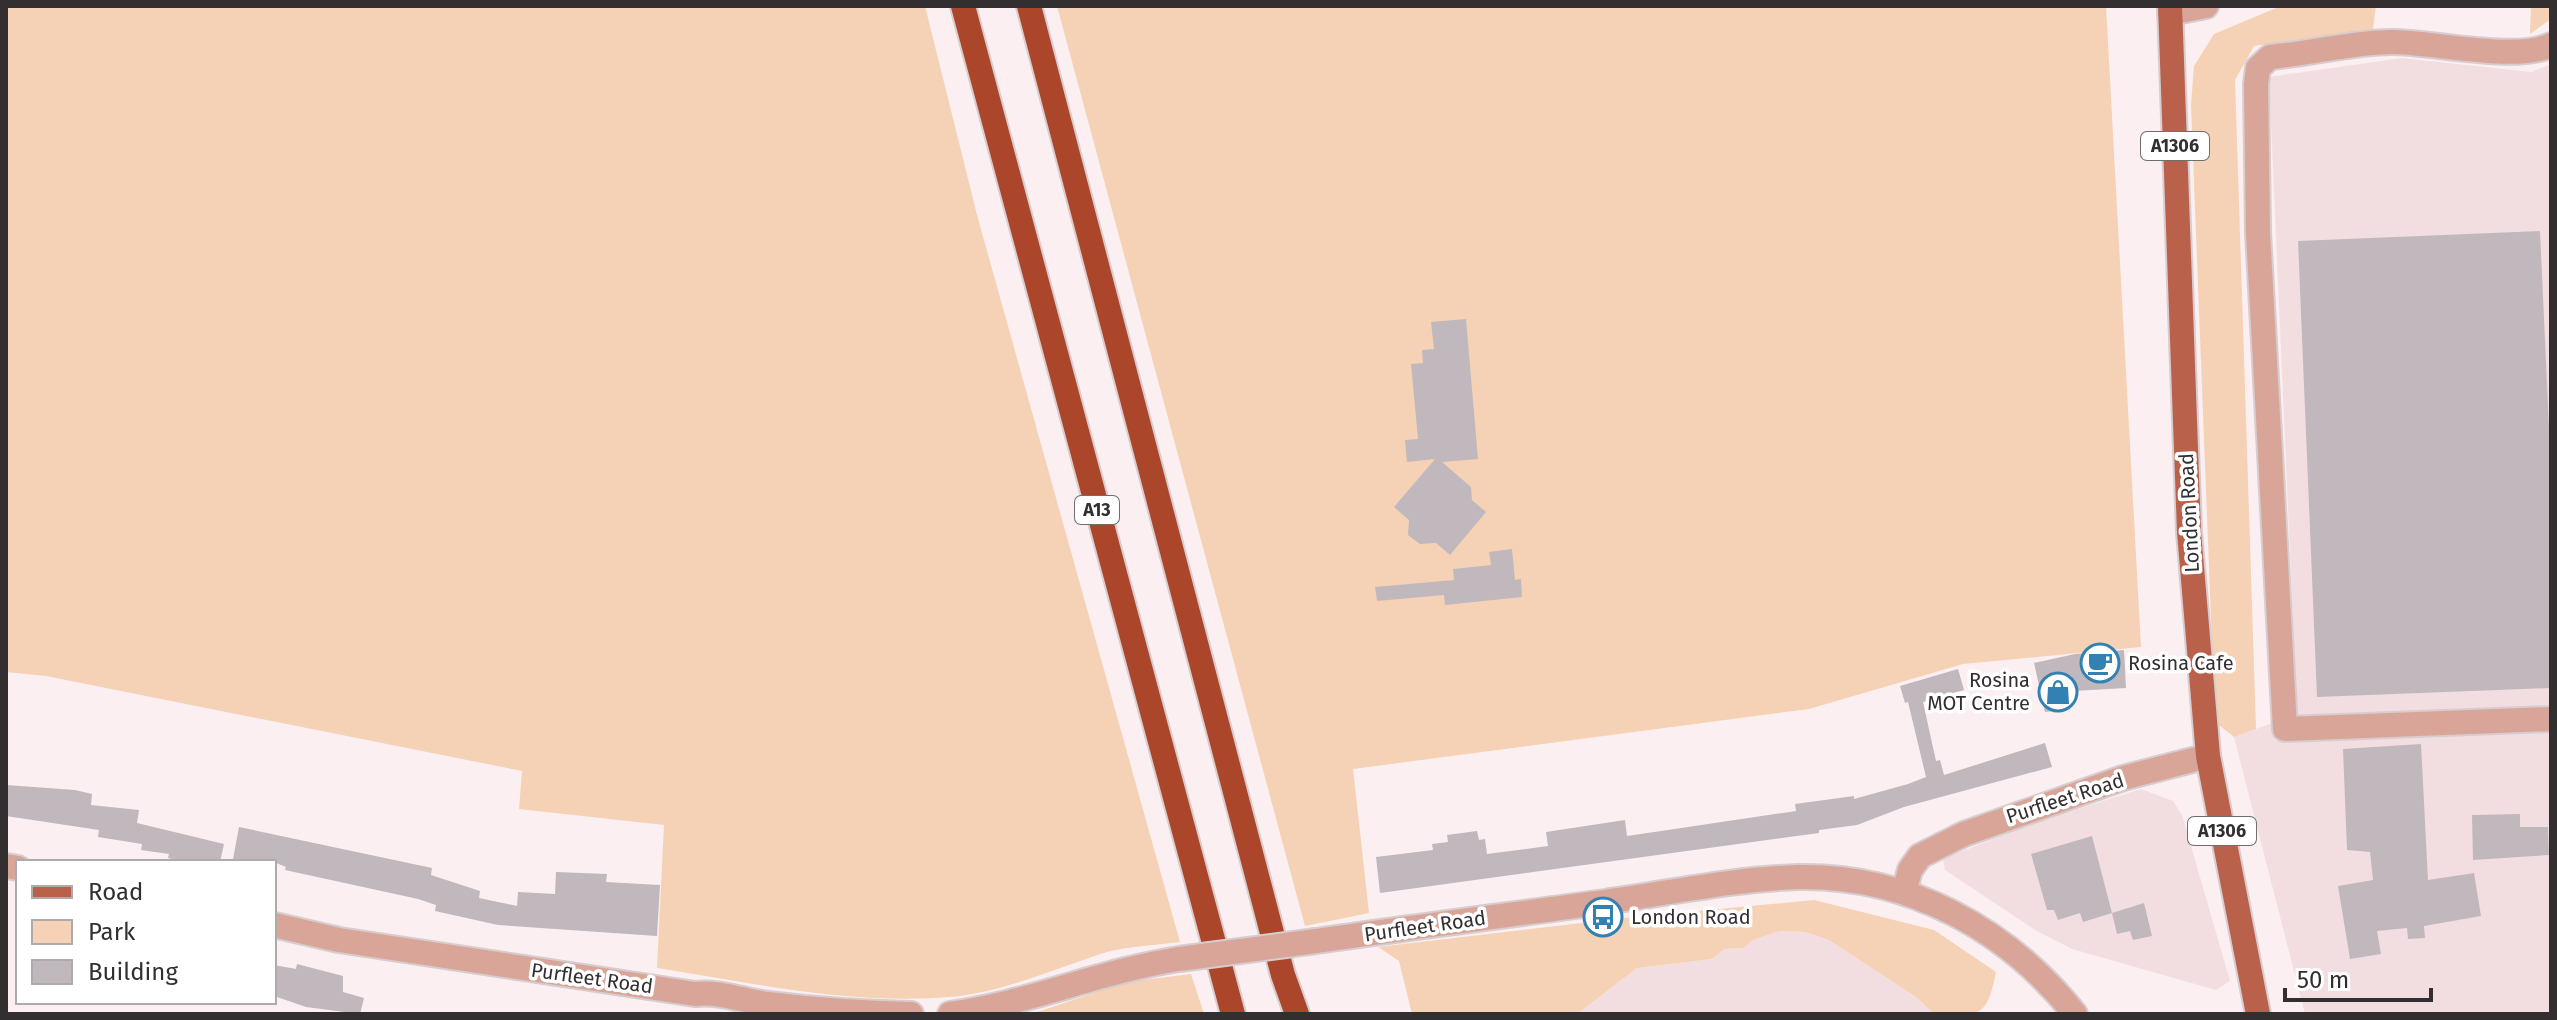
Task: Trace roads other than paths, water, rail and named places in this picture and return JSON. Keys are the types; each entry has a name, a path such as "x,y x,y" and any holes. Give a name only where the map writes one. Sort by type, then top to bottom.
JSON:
{"highway":[{"name":"A13","path":"963,6 1233,1014"},
{"path":"1029,6 1283,975 1297,1014"}],"main road":[{"name":"London Road","path":"2170,9 2189,532 2208,756 2258,1014"}],"street":[{"path":"2170,9 2206,6"},
{"path":"2551,45 2540,51 2506,51 2390,42 2270,57 2258,68 2256,84 2259,249 2285,729 2551,719"},
{"name":"Purfleet Road","path":"1904,892 1910,870 1920,856 1943,843 2072,795 2208,756"},
{"name":"Purfleet Road","path":"950,1014 1018,1001 1128,967 1179,959 1767,880 1850,879 1904,892 1956,912 2020,955 2049,981 2075,1014"},
{"name":"Purfleet Road","path":"276,925 339,940 687,992 714,992 733,1000 829,1011 911,1014"}],"place":[{"name":"Rosina Cafe","path":"2100,663"},
{"name":"Rosina MOT Centre","path":"2058,692"},
{"name":"London Road","path":"1603,917"}]}
